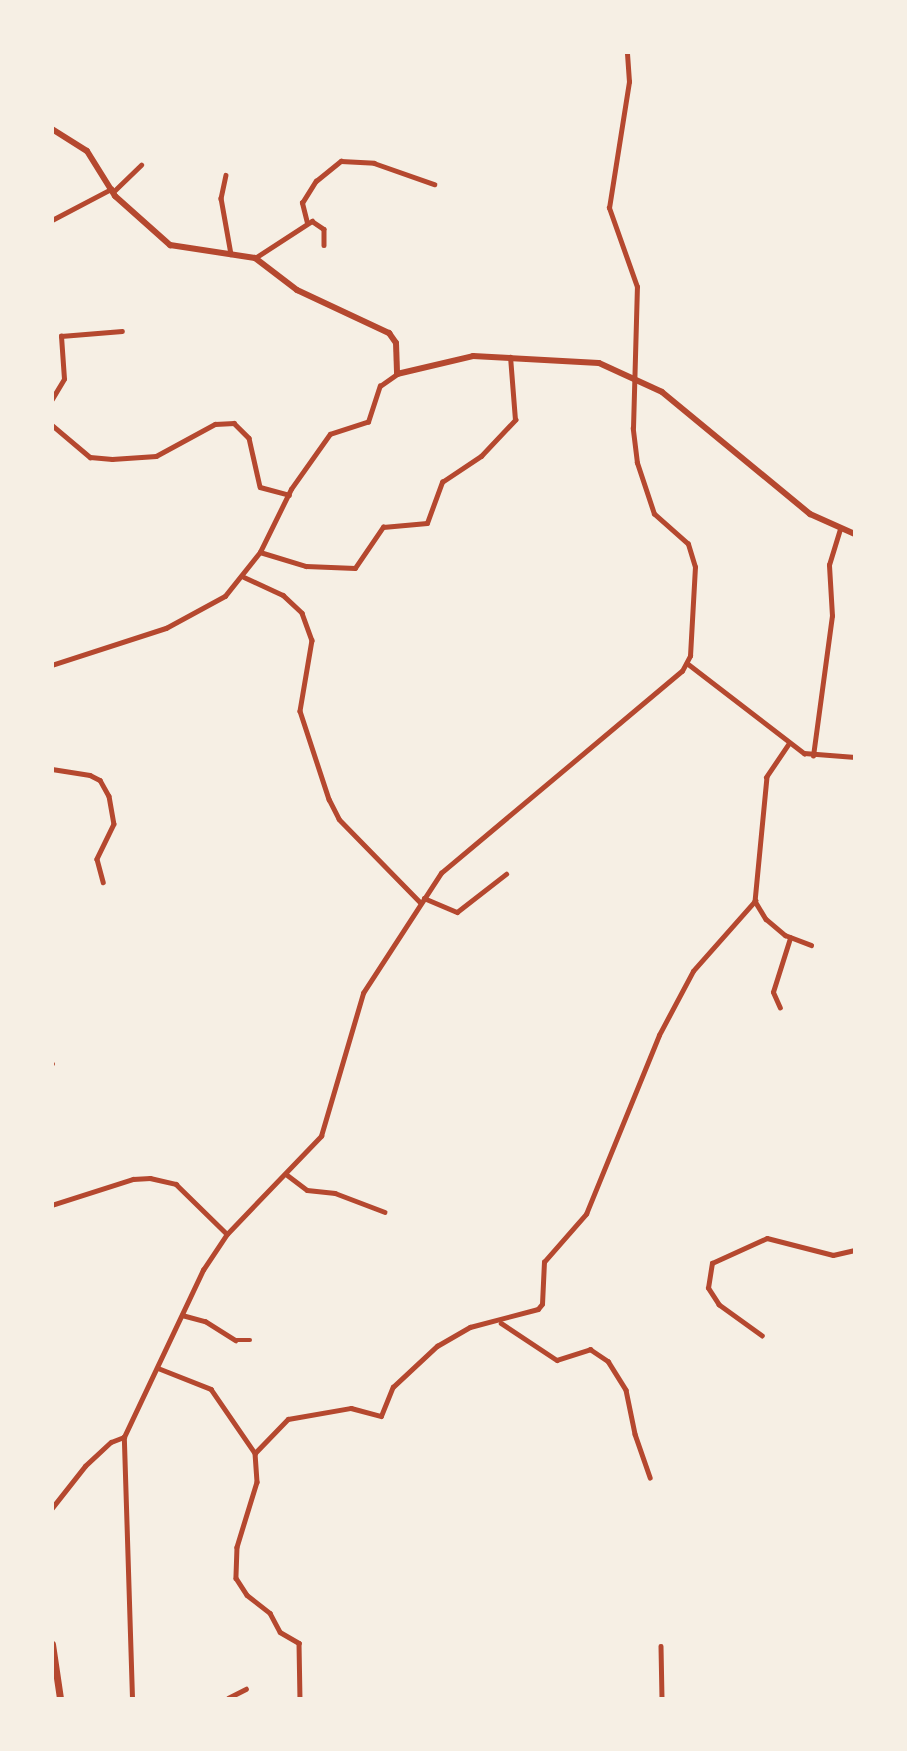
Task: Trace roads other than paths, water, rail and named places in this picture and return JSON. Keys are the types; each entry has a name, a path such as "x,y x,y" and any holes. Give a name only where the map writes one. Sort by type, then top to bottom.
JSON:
{"main road":[{"path":"52,1644 60,1699"}],"street":[{"path":"132,1699 124,1437 133,1412 158,1368 203,1270 227,1234 321,1136 359,1002 447,866 687,663 694,558 688,544 660,522 649,505 634,444 637,287 609,208 629,82 627,52"},
{"path":"52,130 88,151 112,191 170,245 255,258 297,290 394,337 397,374"},
{"path":"307,223 302,203 316,181 341,161 377,164 434,184"},
{"path":"52,220 112,191 141,165"},
{"path":"226,174 221,198 230,254"},
{"path":"255,258 312,221 324,229 324,245"},
{"path":"52,399 64,379 61,336 122,331"},
{"path":"260,552 306,566 355,568 383,527 428,523 442,482 481,456 515,420 510,356"},
{"path":"52,665 173,625 225,596 244,577 289,495 330,435 368,422 380,386 397,374 465,357 510,356 592,361 668,397 810,514 855,534"},
{"path":"52,425 90,457 112,460 156,457 215,424 234,423 249,438 260,487 289,495"},
{"path":"813,757 832,616 829,565 840,529"},
{"path":"244,577 283,595 302,612 313,640 300,711 328,799 339,819 423,900 457,912 506,874"},
{"path":"687,663 789,744 813,757 855,757"},
{"path":"789,744 767,777 755,901 766,919 790,938 811,945"},
{"path":"52,769 90,775 100,780 109,796 114,824 97,859 103,882"},
{"path":"255,1453 288,1419 351,1408 381,1416 393,1387 430,1351 470,1327 531,1313 542,1304 541,1271 586,1214 662,1029 698,963 755,901"},
{"path":"779,1007 773,992 790,938"},
{"path":"286,1174 307,1190 335,1193 384,1212"},
{"path":"52,1205 133,1179 150,1178 176,1184 227,1234"},
{"path":"762,1336 719,1304 708,1288 712,1263 767,1238 833,1255 855,1250"},
{"path":"182,1315 205,1321 235,1340 250,1340"},
{"path":"501,1322 557,1360 590,1349 608,1361 626,1390 635,1434 650,1477"},
{"path":"158,1368 211,1389 255,1453 257,1482 237,1547 236,1578 247,1595 270,1612 280,1632 299,1643 300,1699"},
{"path":"52,1508 85,1466 111,1442 124,1437"},
{"path":"660,1646 662,1699"},
{"path":"228,1699 246,1689"}]}
